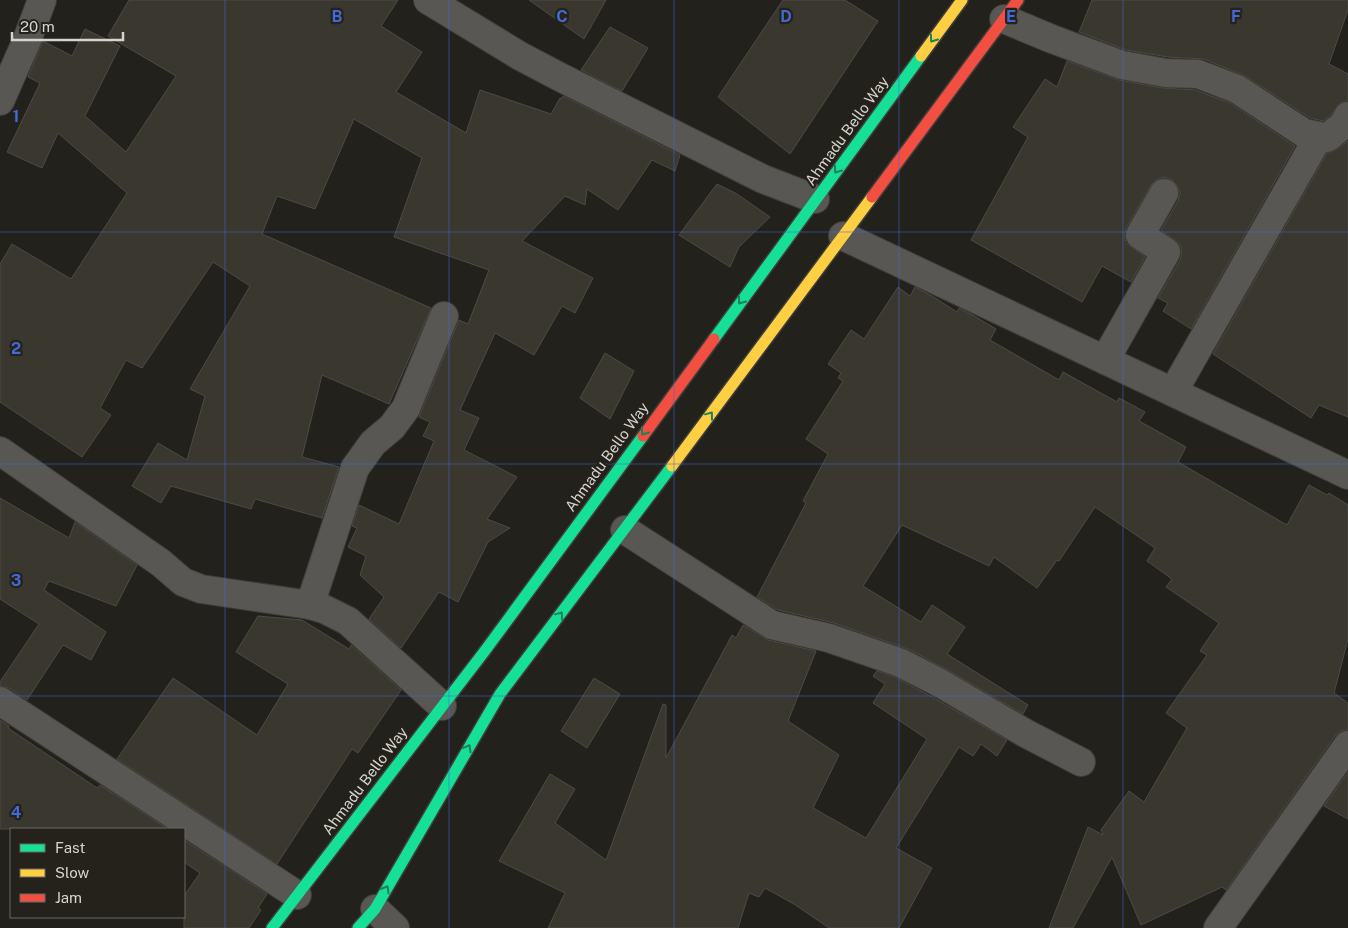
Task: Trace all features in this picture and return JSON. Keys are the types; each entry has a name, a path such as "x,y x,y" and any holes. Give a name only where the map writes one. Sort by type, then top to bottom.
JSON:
{"highway":[{"name":"Ahmadu Bello Way","path":"272,928 489,644 962,0"},
{"path":"366,918 500,694 625,530 1011,10"}],"street":[{"path":"0,101 27,40 42,0"},
{"path":"428,0 520,56 763,179 815,199"},
{"path":"1011,10 1052,40 1122,65 1166,73 1198,74 1237,88 1304,133 1327,138 1343,125 1348,116"},
{"path":"1173,392 1319,136"},
{"path":"1105,360 1166,252 1140,235 1164,194"},
{"path":"843,236 1348,475"},
{"path":"310,605 355,468 373,443 392,427 406,408 444,316"},
{"path":"0,452 160,563 183,582 201,589 310,605 324,609 348,621 442,706"},
{"path":"625,530 772,625 829,638 901,663 940,683 1025,733 1081,762"},
{"path":"0,701 297,895"},
{"path":"1218,928 1348,745"},
{"path":"366,918 395,928"}],"building":[{"path":"129,0 398,0 381,26 422,52 396,92 466,133 480,90 551,114 563,96 680,155 675,171 652,160 618,210 587,189 585,205 565,196 522,241 593,278 575,313 562,306 534,355 495,333 460,410 479,418 464,450 517,477 487,519 510,528 488,542 458,602 439,592 401,648 369,619 384,597 360,575 366,556 348,547 357,528 352,526 359,505 399,524 434,441 423,436 430,422 419,417 459,320 468,324 489,270 394,237 422,158 354,119 315,209 277,196 262,234 431,308 389,404 322,375 302,457 339,467 322,518 255,499 251,509 171,486 161,503 132,486 158,443 187,460 205,396 190,389 250,286 213,262 142,368 126,360 100,408 111,415 82,457 0,402 0,264 12,244 71,279 127,193 58,133 42,168 7,152 40,83 28,77 43,41 72,56 85,29 120,46 85,116 126,152 176,76 108,36"},
{"path":"529,0 606,0 584,39"},
{"path":"783,0 845,0 878,21 790,154 718,97"},
{"path":"1092,0 1348,0 1348,10 1329,64 1348,74 1348,100 1340,103 1331,115 1323,121 1310,118 1245,76 1204,59 1168,57 1126,50 1079,32"},
{"path":"610,27 648,48 622,91 581,70"},
{"path":"1067,61 1119,80 1163,88 1195,90 1230,103 1295,146 1191,329 1163,311 1168,303 1158,298 1180,260 1182,253 1180,244 1161,230 1178,201 1180,193 1177,185 1171,179 1163,177 1157,179 1151,185 1126,228 1124,235 1126,243 1145,257 1131,282 1102,266 1082,302 971,240 1028,137 1013,127 1045,79 1057,87"},
{"path":"1348,141 1348,417 1319,405 1311,418 1213,354 1327,153 1336,150"},
{"path":"717,184 737,194 770,217 739,247 730,267 679,235"},
{"path":"898,287 910,296 915,287 957,312 959,308 971,314 996,329 990,340 1059,380 1063,372 1117,402 1119,398 1145,412 1139,421 1186,447 1178,462 1287,525 1309,485 1327,495 1329,493 1348,505 1348,639 1334,693 1348,703 1348,730 1341,731 1335,736 1226,890 1222,887 1141,925 1112,857 1073,928 1049,928 1088,827 1103,835 1101,830 1129,791 1144,802 1187,728 1166,713 1207,655 1200,651 1219,623 1166,587 1172,579 1147,561 1155,548 1095,507 1059,561 1057,560 1037,588 994,557 989,566 902,525 863,586 921,622 932,605 965,627 947,654 1028,705 1023,714 908,649 834,623 778,610 757,597 806,503 803,501 828,454 806,439 843,381 838,378 841,373 828,364 851,330 864,339"},
{"path":"605,353 634,371 610,419 580,398"},
{"path":"0,498 69,538 75,522 137,565 116,606 49,581 44,590 106,632 91,660 63,645 27,700 9,688 0,686 0,682 39,624 0,599"},
{"path":"258,616 302,620 349,649 351,645 401,690 358,753 352,749 277,864 117,759 173,678 257,735 288,684 236,652"},
{"path":"743,625 768,640 816,651 788,721 839,755 813,808 866,838 927,739 873,703 885,684 873,676 877,671 895,677 1007,740 997,756 981,744 973,756 959,747 896,848 932,868 899,928 829,928 794,904 765,888 759,897 749,893 738,928 548,928 565,893 499,861 550,774 575,789 555,823 606,860 663,704 666,705 666,758 732,635 736,638"},
{"path":"594,678 620,694 587,748 561,731"},
{"path":"0,720 9,726 8,728 97,788 100,785 166,828 10,828 0,829"},
{"path":"1348,772 1348,819 1324,806"},
{"path":"185,841 267,894 258,908 261,910 249,928 184,928 185,895 200,873 185,863"}],"traffic: fast":[{"path":"714,339 921,56"},
{"path":"272,928 484,652 643,436"},
{"path":"358,928 375,909 500,694 672,466"}],"traffic: slow":[{"path":"921,56 962,0"},
{"path":"672,466 872,197"}],"traffic: jam":[{"path":"872,197 1018,0"},
{"path":"643,436 714,339"}]}
